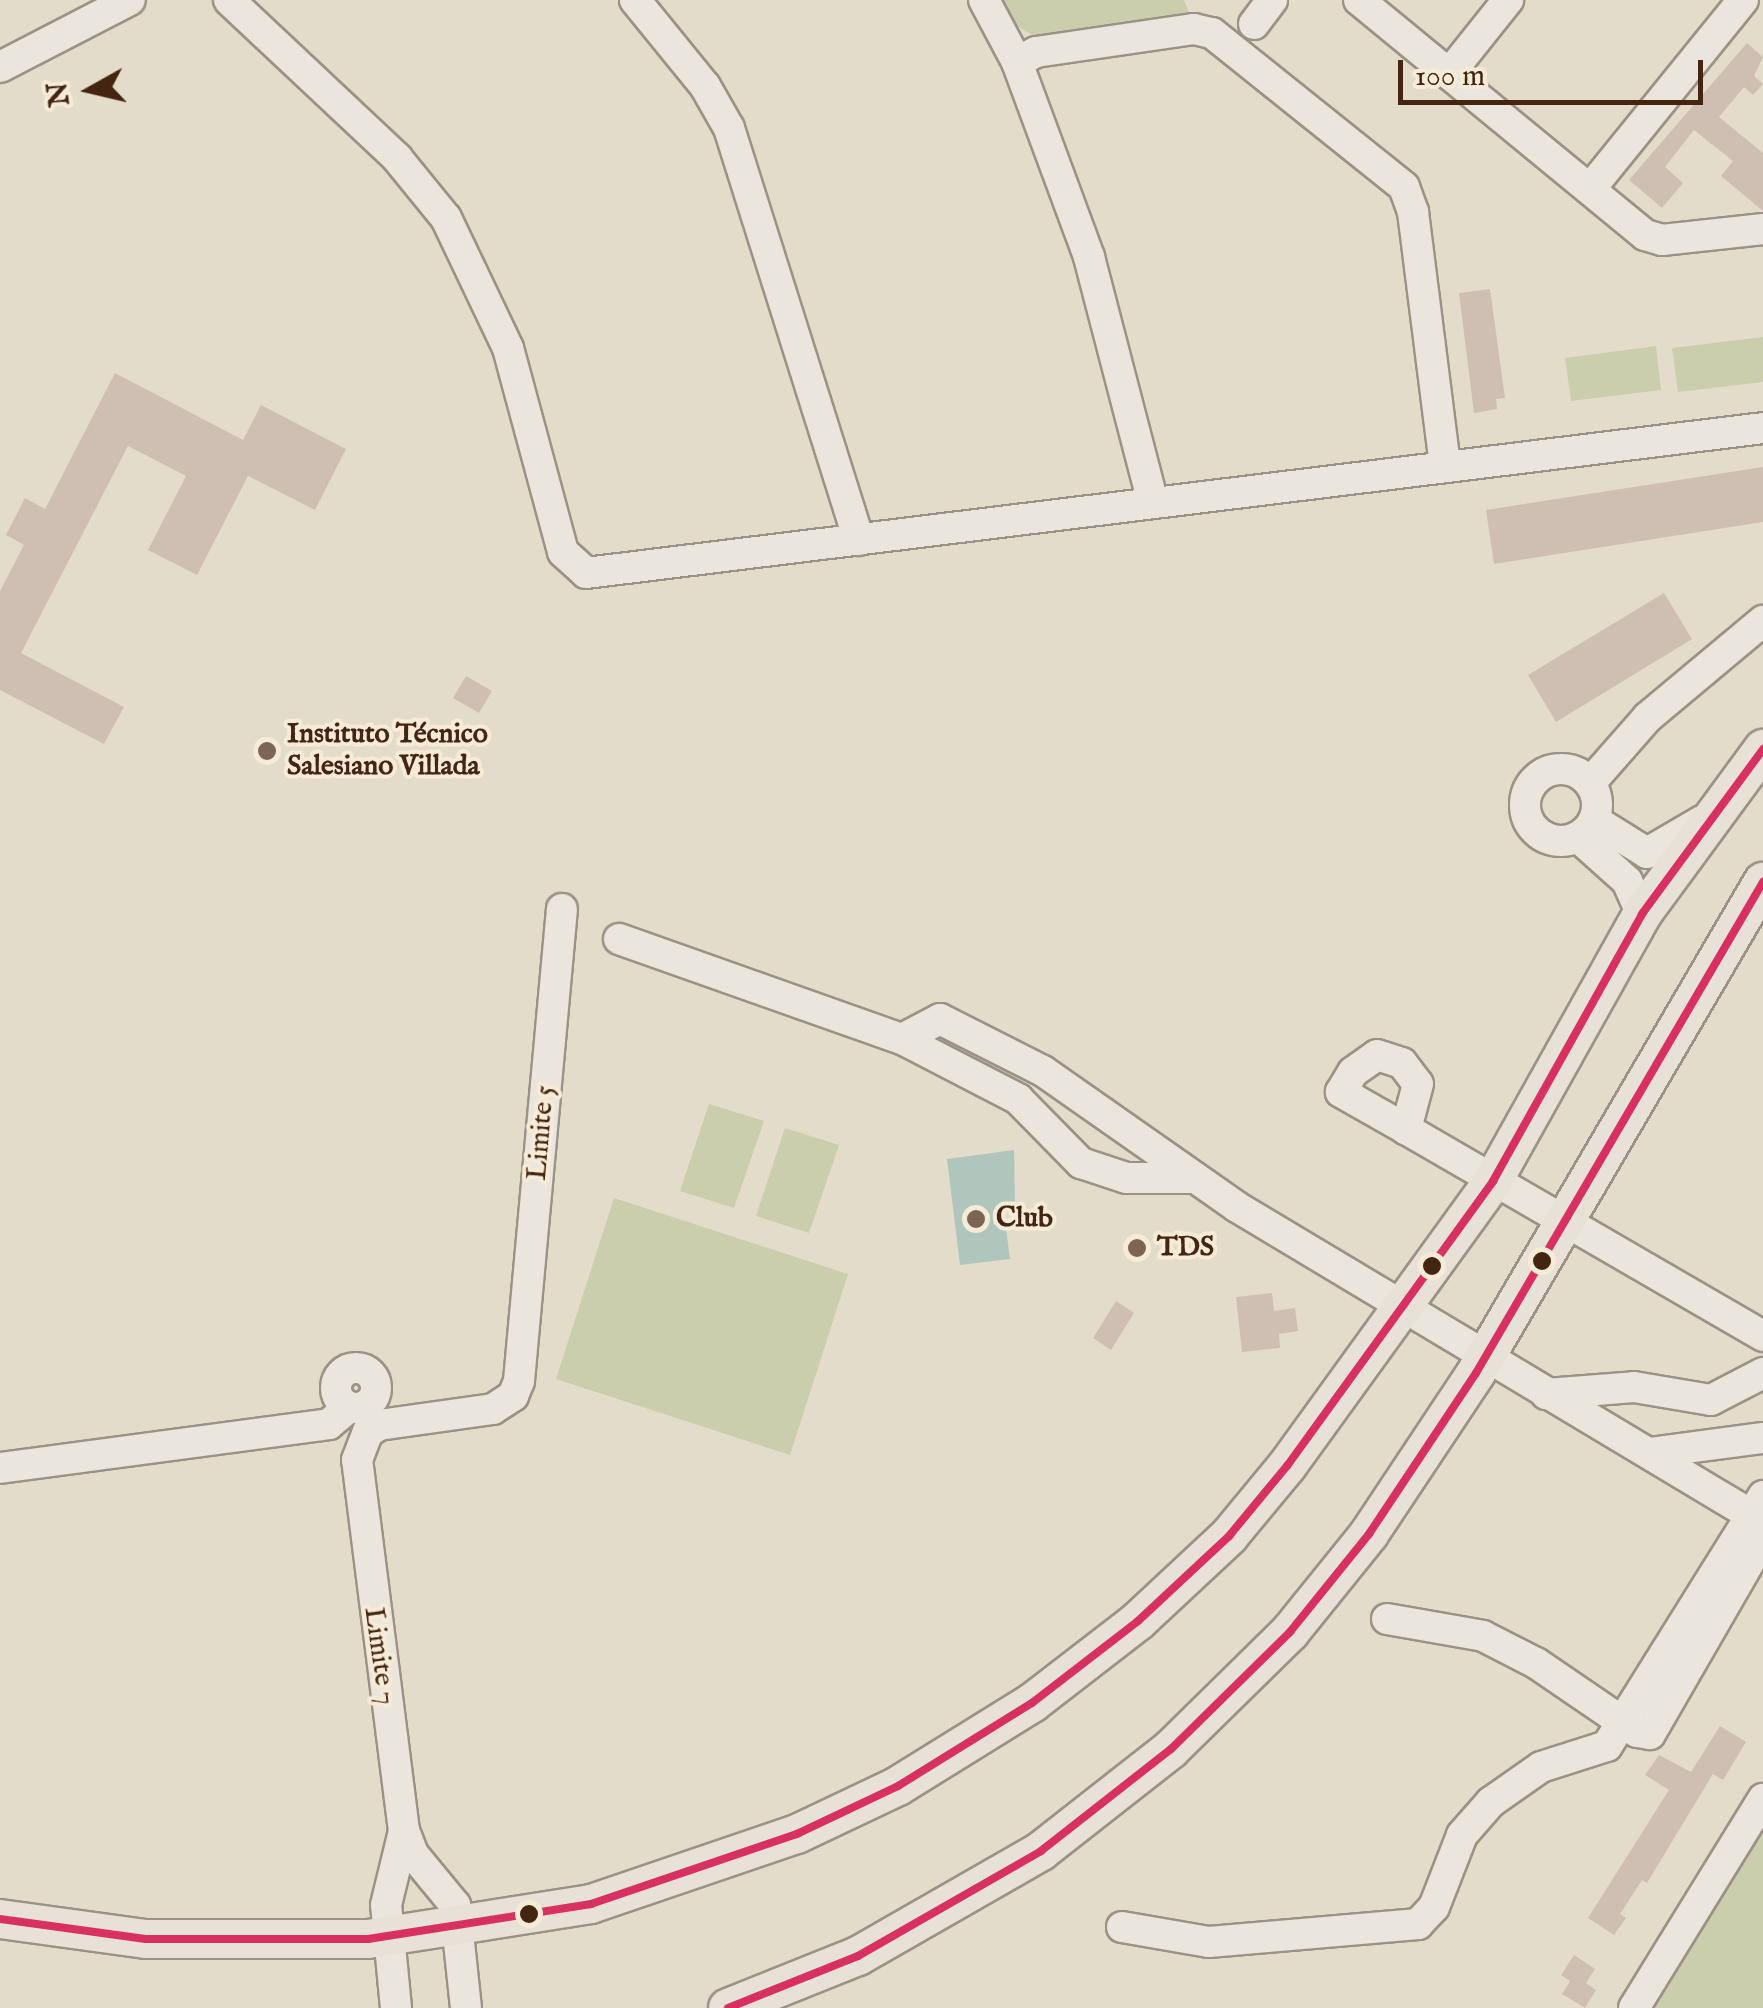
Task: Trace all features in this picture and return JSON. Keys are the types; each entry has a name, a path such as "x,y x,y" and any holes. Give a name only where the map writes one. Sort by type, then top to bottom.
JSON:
{"main road":[{"path":"0,1919 166,1940 387,1936 456,1929 591,1904 797,1834 898,1786 1032,1703 1138,1620 1229,1536 1493,1181 1642,914 1708,816 1763,749"},
{"path":"728,2008 799,1983 926,1921 1041,1851 1171,1750 1250,1675 1332,1584 1484,1359 1763,882"}],"street":[{"path":"0,67 130,0"},
{"path":"229,0 397,158 464,246 508,348 569,563 597,574 1759,426"},
{"path":"635,0 730,128 858,540"},
{"path":"984,0 1017,62 1089,257 1153,504"},
{"path":"1359,0 1652,239 1763,228"},
{"path":"1449,74 1508,0"},
{"path":"1590,189 1743,0"},
{"path":"1017,62 1036,52 1194,29 1212,33 1404,187 1413,212 1445,466"},
{"path":"1642,914 1627,880 1586,829 1590,783 1648,717 1763,621"},
{"path":"1590,783 1571,771 1548,772 1526,798 1535,831 1556,842 1586,829 1648,853 1708,816"},
{"name":"Limite 5","path":"391,1423 481,1413 513,1396 522,1358 562,909"},
{"path":"619,939 902,1039 1018,1099 1081,1163 1126,1178 1196,1178"},
{"path":"902,1039 932,1021 952,1022 1043,1071 1196,1178 1484,1359 1759,1517"},
{"path":"1406,1129 1762,1334"},
{"path":"1546,1394 1634,1387 1711,1400 1763,1373"},
{"path":"0,1468 329,1424 349,1407"},
{"name":"Limite 7","path":"391,1423 368,1432 359,1448 357,1482 404,1831"},
{"path":"1649,1454 1763,1438"},
{"path":"1122,1927 1208,1942 1418,1924 1434,1906 1462,1834 1491,1802 1541,1767 1607,1746 1759,1517"},
{"path":"1387,1619 1451,1626 1498,1643 1620,1721 1650,1734 1759,1517"},
{"path":"1634,2008 1763,1799"},
{"path":"404,1831 413,1854 450,1894 466,2008"},
{"path":"396,2008 386,1905 404,1831"}],"green space":[{"path":"996,0 1184,0 1191,18 1034,36 1008,21"},
{"path":"1763,337 1763,382 1678,392 1672,348"},
{"path":"1656,346 1661,390 1571,401 1565,358"},
{"path":"709,1104 764,1121 734,1208 680,1191"},
{"path":"785,1128 839,1145 809,1233 756,1216"},
{"path":"614,1198 848,1274 790,1455 556,1379"},
{"path":"1763,1815 1763,2008 1646,2008"}],"shaded area":[{"path":"1014,1150 1015,1203 1003,1205 1010,1259 960,1265 947,1159"}],"building":[{"path":"1747,43 1763,57 1754,76 1763,84 1753,95 1744,87 1719,117 1763,153 1763,211 1721,176 1733,161 1694,130 1665,167 1683,183 1662,208 1629,180"},
{"path":"1490,289 1505,398 1496,399 1497,409 1474,413 1459,293"},
{"path":"115,373 243,440 261,405 346,449 315,510 248,476 197,575 148,550 186,476 128,446 21,653 124,707 104,744 0,690 0,591 24,545 6,535 25,498 45,509"},
{"path":"1763,467 1763,522 1494,564 1486,510"},
{"path":"1664,593 1692,639 1556,722 1528,675"},
{"path":"466,676 492,691 479,713 453,698"},
{"path":"1272,1293 1274,1311 1295,1308 1298,1331 1279,1334 1280,1348 1242,1352 1236,1297"},
{"path":"1116,1301 1134,1313 1111,1350 1093,1338"},
{"path":"1720,1726 1746,1742 1723,1780 1713,1774 1647,1883 1642,1880 1620,1914 1626,1918 1614,1935 1588,1918 1669,1790 1645,1775 1659,1755 1691,1772"},
{"path":"1574,1955 1595,1969 1586,1983 1596,1990 1585,2008 1562,1994 1570,1981 1561,1975"}],"transit line":[{"path":"0,1919 146,1939 368,1939 591,1904 797,1834 898,1786 1032,1703 1138,1621 1229,1536 1287,1466 1493,1181 1642,914 1763,749"},
{"path":"728,2008 858,1956 1041,1851 1171,1749 1290,1632 1369,1534 1476,1373 1763,882"}],"place":[{"name":"Instituto Técnico Salesiano Villada","path":"267,751"},
{"name":"Club","path":"976,1219"},
{"name":"TDS","path":"1137,1248"}]}
